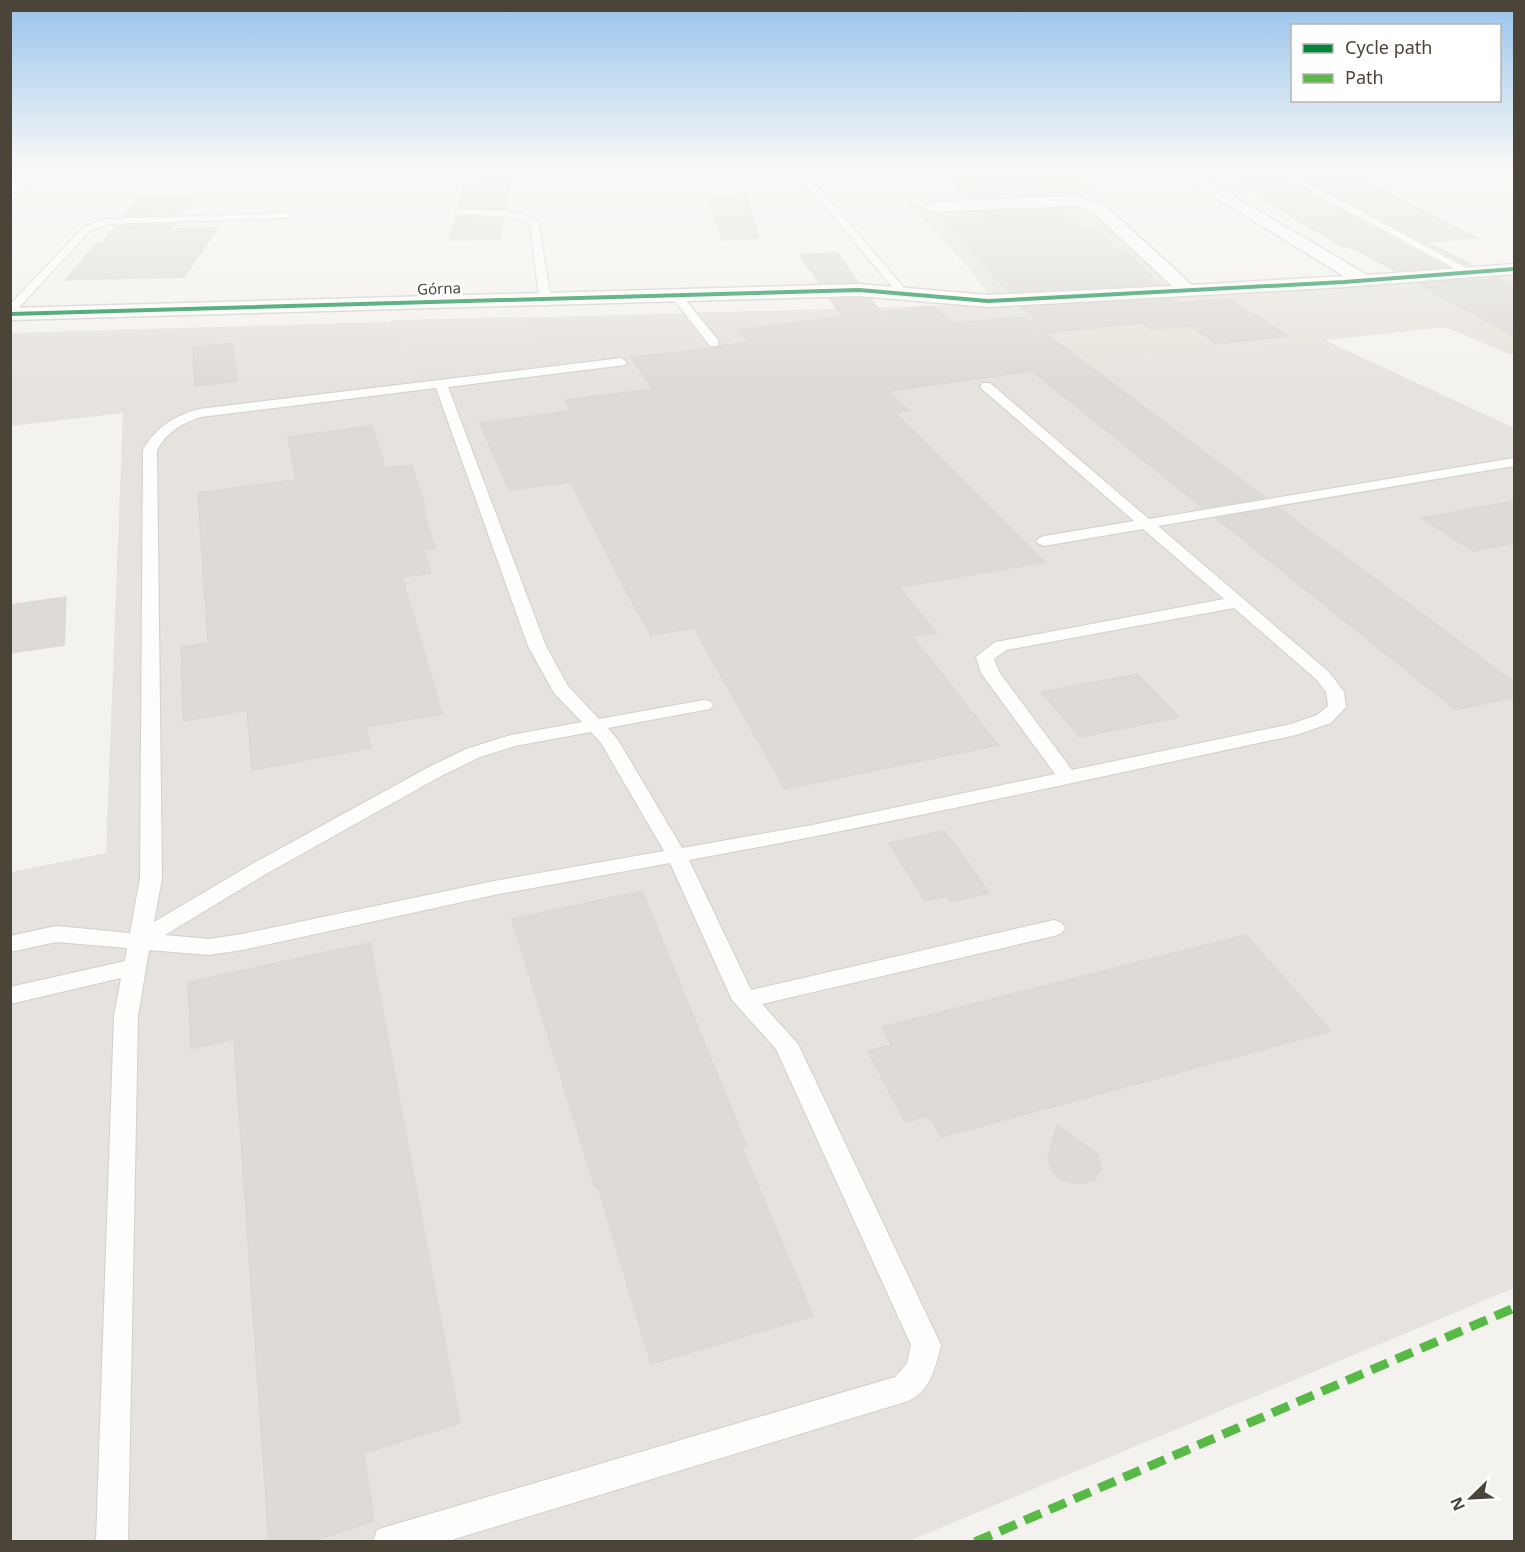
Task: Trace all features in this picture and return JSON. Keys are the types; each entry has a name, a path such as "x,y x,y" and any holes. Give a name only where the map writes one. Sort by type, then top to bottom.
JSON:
{"street":[{"path":"1134,241 1188,291"},
{"path":"1298,241 1363,280"},
{"name":"Górna","path":"10,313 859,290 988,301 1188,291 1515,269"}],"lane":[{"path":"10,313 76,241"},
{"path":"538,241 545,298"},
{"path":"859,241 902,292"},
{"path":"1411,241 1469,272"},
{"path":"676,295 714,343"},
{"path":"112,1542 126,1016 151,878 150,450 157,437 168,426 199,413 621,362"},
{"path":"388,1542 905,1388 920,1370 926,1345 786,1044 744,1000 677,856 609,740 560,689 537,646 441,384"},
{"path":"10,944 56,934 210,946 242,942 494,888 677,856 1068,778 1296,729 1324,719 1337,707 1335,692 1323,676 986,386"},
{"path":"1044,541 1515,462"},
{"path":"1068,778 990,673 985,657 1001,646 1237,602"},
{"path":"139,941 259,869 434,772 473,753 512,741 704,705"},
{"path":"744,1000 1054,928"},
{"path":"10,996 135,967"}],"shaded area":[{"path":"944,241 1147,241 1196,288 1514,265 1514,354 1509,354 1445,327 1079,367 997,304 967,266"},
{"path":"997,304 1079,367 1322,339 1514,428 1514,1288 909,1541 11,1541 11,872 106,853 123,413 11,426 10,333"},
{"path":"525,317 548,358 413,374 391,320"},
{"path":"10,1109 57,1120 38,1487 11,1495"}],"building":[{"path":"209,241 184,277 65,280 97,243"},
{"path":"965,241 1109,241 1117,250 1123,249 1159,284 1008,292"},
{"path":"1333,241 1399,241 1447,267 1395,271 1356,249 1341,246"},
{"path":"1422,241 1433,241 1426,242 1472,265 1466,265"},
{"path":"837,253 858,282 819,283 800,255"},
{"path":"1497,278 1515,287 1515,337 1419,284"},
{"path":"830,299 871,299 881,312 932,306 953,323 1024,317 1041,329 1022,307 1174,299 1178,303 1229,299 1288,336 1216,344 1191,326 1149,329 1144,323 1045,333 1265,497 1203,508 1032,371 888,391 909,411 895,413 1045,562 899,587 936,633 912,636 998,745 785,789 694,628 651,635 571,482 509,490 480,423 571,411 565,400 653,389 631,357 718,348 750,342 738,330 842,317"},
{"path":"232,343 237,381 195,386 193,347"},
{"path":"372,426 385,468 412,465 435,548 424,550 431,573 402,577 442,714 366,727 371,748 252,770 247,710 183,721 181,647 208,643 198,493 296,480 288,437"},
{"path":"1515,501 1515,543 1473,551 1422,518"},
{"path":"1279,508 1515,683 1515,697 1456,710 1216,518"},
{"path":"66,597 64,645 10,653 10,605"},
{"path":"1137,674 1179,717 1080,737 1041,692"},
{"path":"944,831 989,893 951,902 947,896 925,901 889,843"},
{"path":"642,891 747,1147 742,1148 813,1316 651,1364 598,1186 595,1187 512,919"},
{"path":"1246,935 1331,1031 941,1137 929,1116 905,1122 868,1051 891,1045 882,1027"},
{"path":"370,943 460,1423 364,1453 374,1521 310,1542 269,1542 234,1039 191,1049 188,982"},
{"path":"1057,1125 1097,1154 1101,1169 1093,1181 1076,1184 1059,1178 1053,1171 1048,1158"}],"marked path":[{"path":"975,1542 1514,1308"}],"cycle path":[{"path":"10,314 859,290 988,301 1344,282 1514,269"}]}
